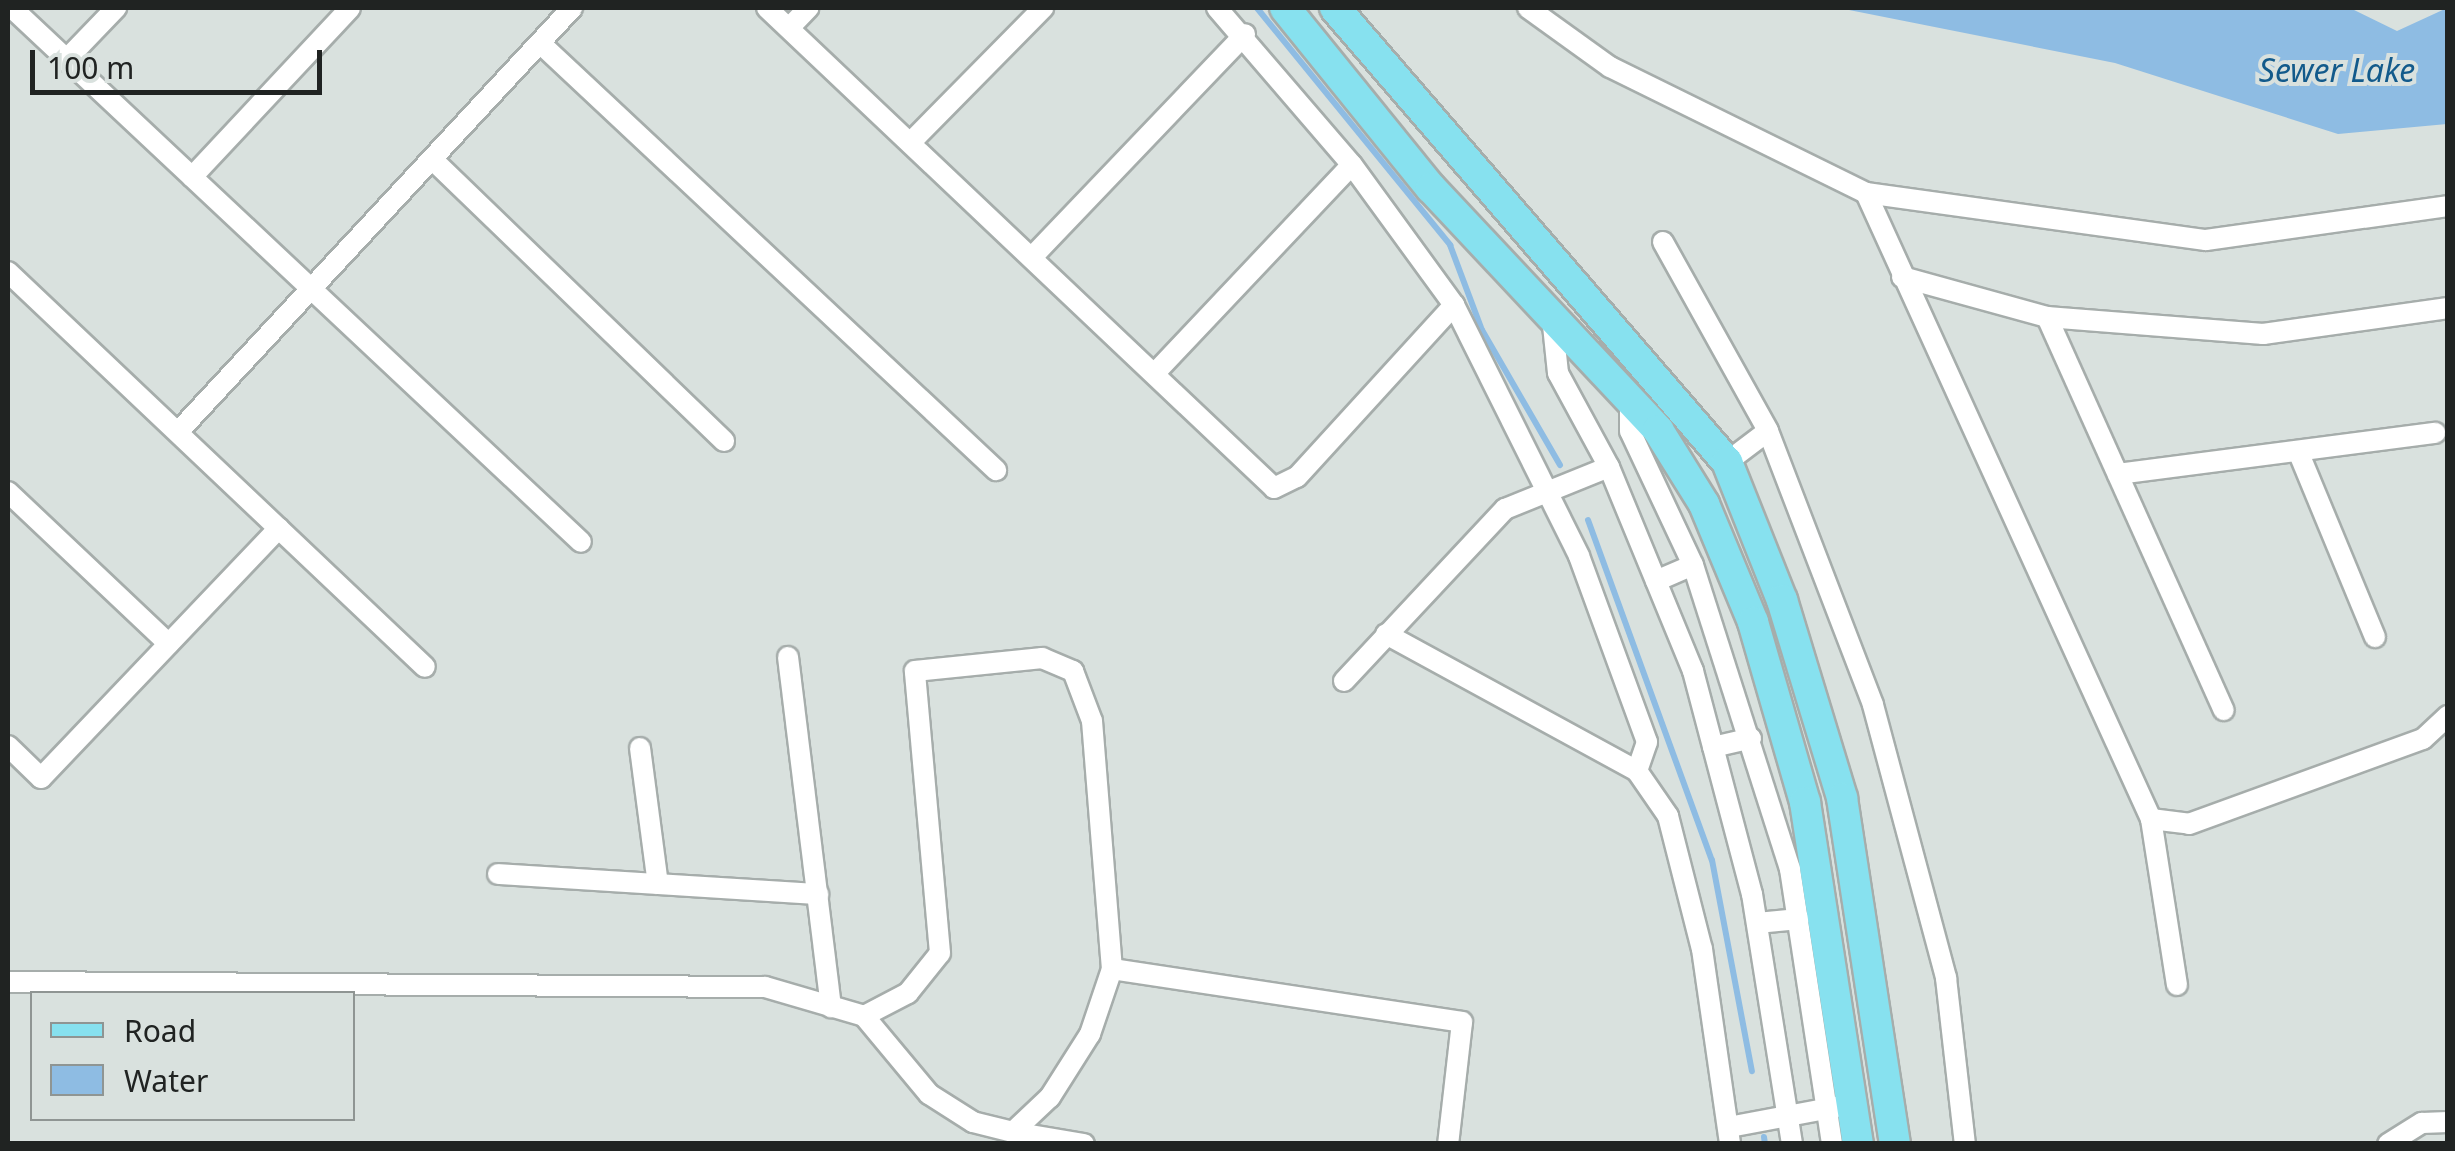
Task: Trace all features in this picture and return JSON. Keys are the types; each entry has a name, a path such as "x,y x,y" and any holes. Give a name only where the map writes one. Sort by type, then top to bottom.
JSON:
{"main road":[{"path":"1286,8 1431,188 1630,398 1704,504 1753,622 1805,802 1841,1106 1858,1144"},
{"path":"1335,8 1727,462 1782,600 1842,798 1874,959 1895,1144"}],"street":[{"path":"12,8 65,62 581,542"},
{"path":"65,62 116,8"},
{"path":"192,177 350,8"},
{"path":"178,432 572,8"},
{"path":"767,8 1036,254 1274,488 1297,477 1454,305"},
{"path":"789,28 808,8"},
{"path":"912,141 1043,8"},
{"path":"1217,8 1244,34 1352,165 1454,305 1551,492 1646,742 1637,771"},
{"path":"1528,8 1610,67 1866,193 2206,240 2448,206"},
{"path":"1036,254 1244,34"},
{"path":"540,43 996,470"},
{"path":"432,159 724,441"},
{"path":"1155,373 1352,165"},
{"path":"1866,193 2151,819 2177,985"},
{"path":"1663,242 1768,431 1873,705 1946,978 1965,1144"},
{"path":"8,272 425,667"},
{"path":"1902,277 2048,317 2263,334 2448,308"},
{"path":"1552,314 1558,373 1609,467 1656,582 1713,747 1758,922 1792,1144"},
{"path":"2048,317 2224,710"},
{"path":"1630,398 1630,430 1693,564 1752,738 1800,919 1841,1106 1832,1144"},
{"path":"1727,462 1768,431"},
{"path":"2118,474 2300,456 2434,434"},
{"path":"2300,456 2375,637"},
{"path":"1344,680 1505,508 1609,467"},
{"path":"8,492 169,644"},
{"path":"8,746 41,778 279,528"},
{"path":"1656,582 1693,564"},
{"path":"1386,634 1637,771 1673,835 1730,1135 1789,1109 1841,1106"},
{"path":"788,657 832,1007"},
{"path":"864,1016 908,993 940,953 916,671 1042,658 1074,672 1092,721 1112,968 1090,1034 1050,1097 1012,1132"},
{"path":"2151,819 2189,824 2424,738 2448,716"},
{"path":"1713,747 1752,738"},
{"path":"640,748 658,884"},
{"path":"498,874 818,894"},
{"path":"1758,922 1800,919"},
{"path":"1112,968 1462,1022 1448,1144"},
{"path":"8,982 765,987 864,1016 929,1094 973,1122 1084,1144"},
{"path":"2388,1144 2422,1123 2448,1122"}],"water":[{"name":"Sewer Lake","path":"1839,8 2350,8 2397,31 2447,8 2447,124 2338,134 2115,63"}],"waterway":[{"path":"1257,8 1450,245 1482,330 1560,465"},
{"path":"1588,520 1712,860 1752,1071"},
{"path":"1764,1137 1765,1144"}]}
